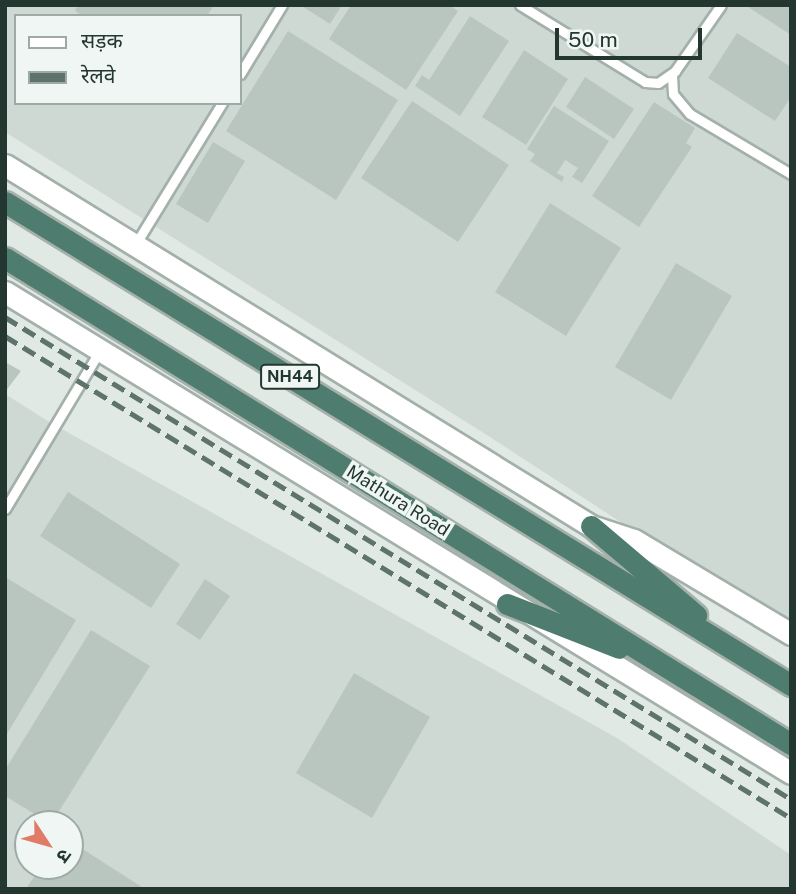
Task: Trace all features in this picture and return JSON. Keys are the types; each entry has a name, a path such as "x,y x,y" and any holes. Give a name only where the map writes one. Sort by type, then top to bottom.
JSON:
{"highway":[{"name":"NH44","path":"5,202 791,685"},
{"name":"Mathura Road","path":"5,258 791,744"},
{"path":"591,526 736,651"},
{"path":"507,604 666,667"}],"main road":[{"path":"5,165 591,526 634,540 791,634"},
{"path":"5,292 507,604 791,774"}],"lane":[{"path":"242,71 282,5"},
{"path":"520,5 645,82 658,83 672,75 721,5"},
{"path":"672,75 673,94 690,114 791,174"},
{"path":"135,246 221,105"},
{"path":"5,509 99,352"}],"shaded area":[{"path":"5,5 791,5 791,633 490,437 5,132"},
{"path":"5,394 51,423 617,738 791,855 791,889 5,889"}],"building":[{"path":"78,5 214,5 208,14 80,14 75,11"},
{"path":"300,5 342,5 330,24"},
{"path":"351,5 449,5 458,11 406,90 329,39"},
{"path":"745,5 791,5 791,35"},
{"path":"470,16 509,41 460,116 415,86 422,75 429,80"},
{"path":"288,31 398,100 336,200 226,131"},
{"path":"737,33 791,67 791,97 775,121 708,78"},
{"path":"524,50 568,79 526,145 482,117"},
{"path":"585,77 634,109 614,139 566,107"},
{"path":"412,101 509,165 458,242 361,178"},
{"path":"654,102 695,128 686,143 692,147 639,227 592,196"},
{"path":"554,106 609,141 582,183 572,177 578,168 565,160 557,173 564,177 562,182 530,161 535,154 527,149"},
{"path":"213,142 245,161 208,223 176,204"},
{"path":"550,203 621,248 566,336 495,292"},
{"path":"676,263 732,296 671,400 615,367"},
{"path":"5,362 21,371 5,392"},
{"path":"68,492 180,564 151,608 40,536"},
{"path":"5,577 76,620 5,737"},
{"path":"205,579 230,596 200,640 176,624"},
{"path":"91,630 150,666 60,810 28,810 5,796 5,770"},
{"path":"354,673 430,717 372,818 296,773"},
{"path":"84,850 145,889 26,889 32,880 84,880"}],"railway":[{"path":"5,317 791,799"},
{"path":"5,336 791,818"}]}
